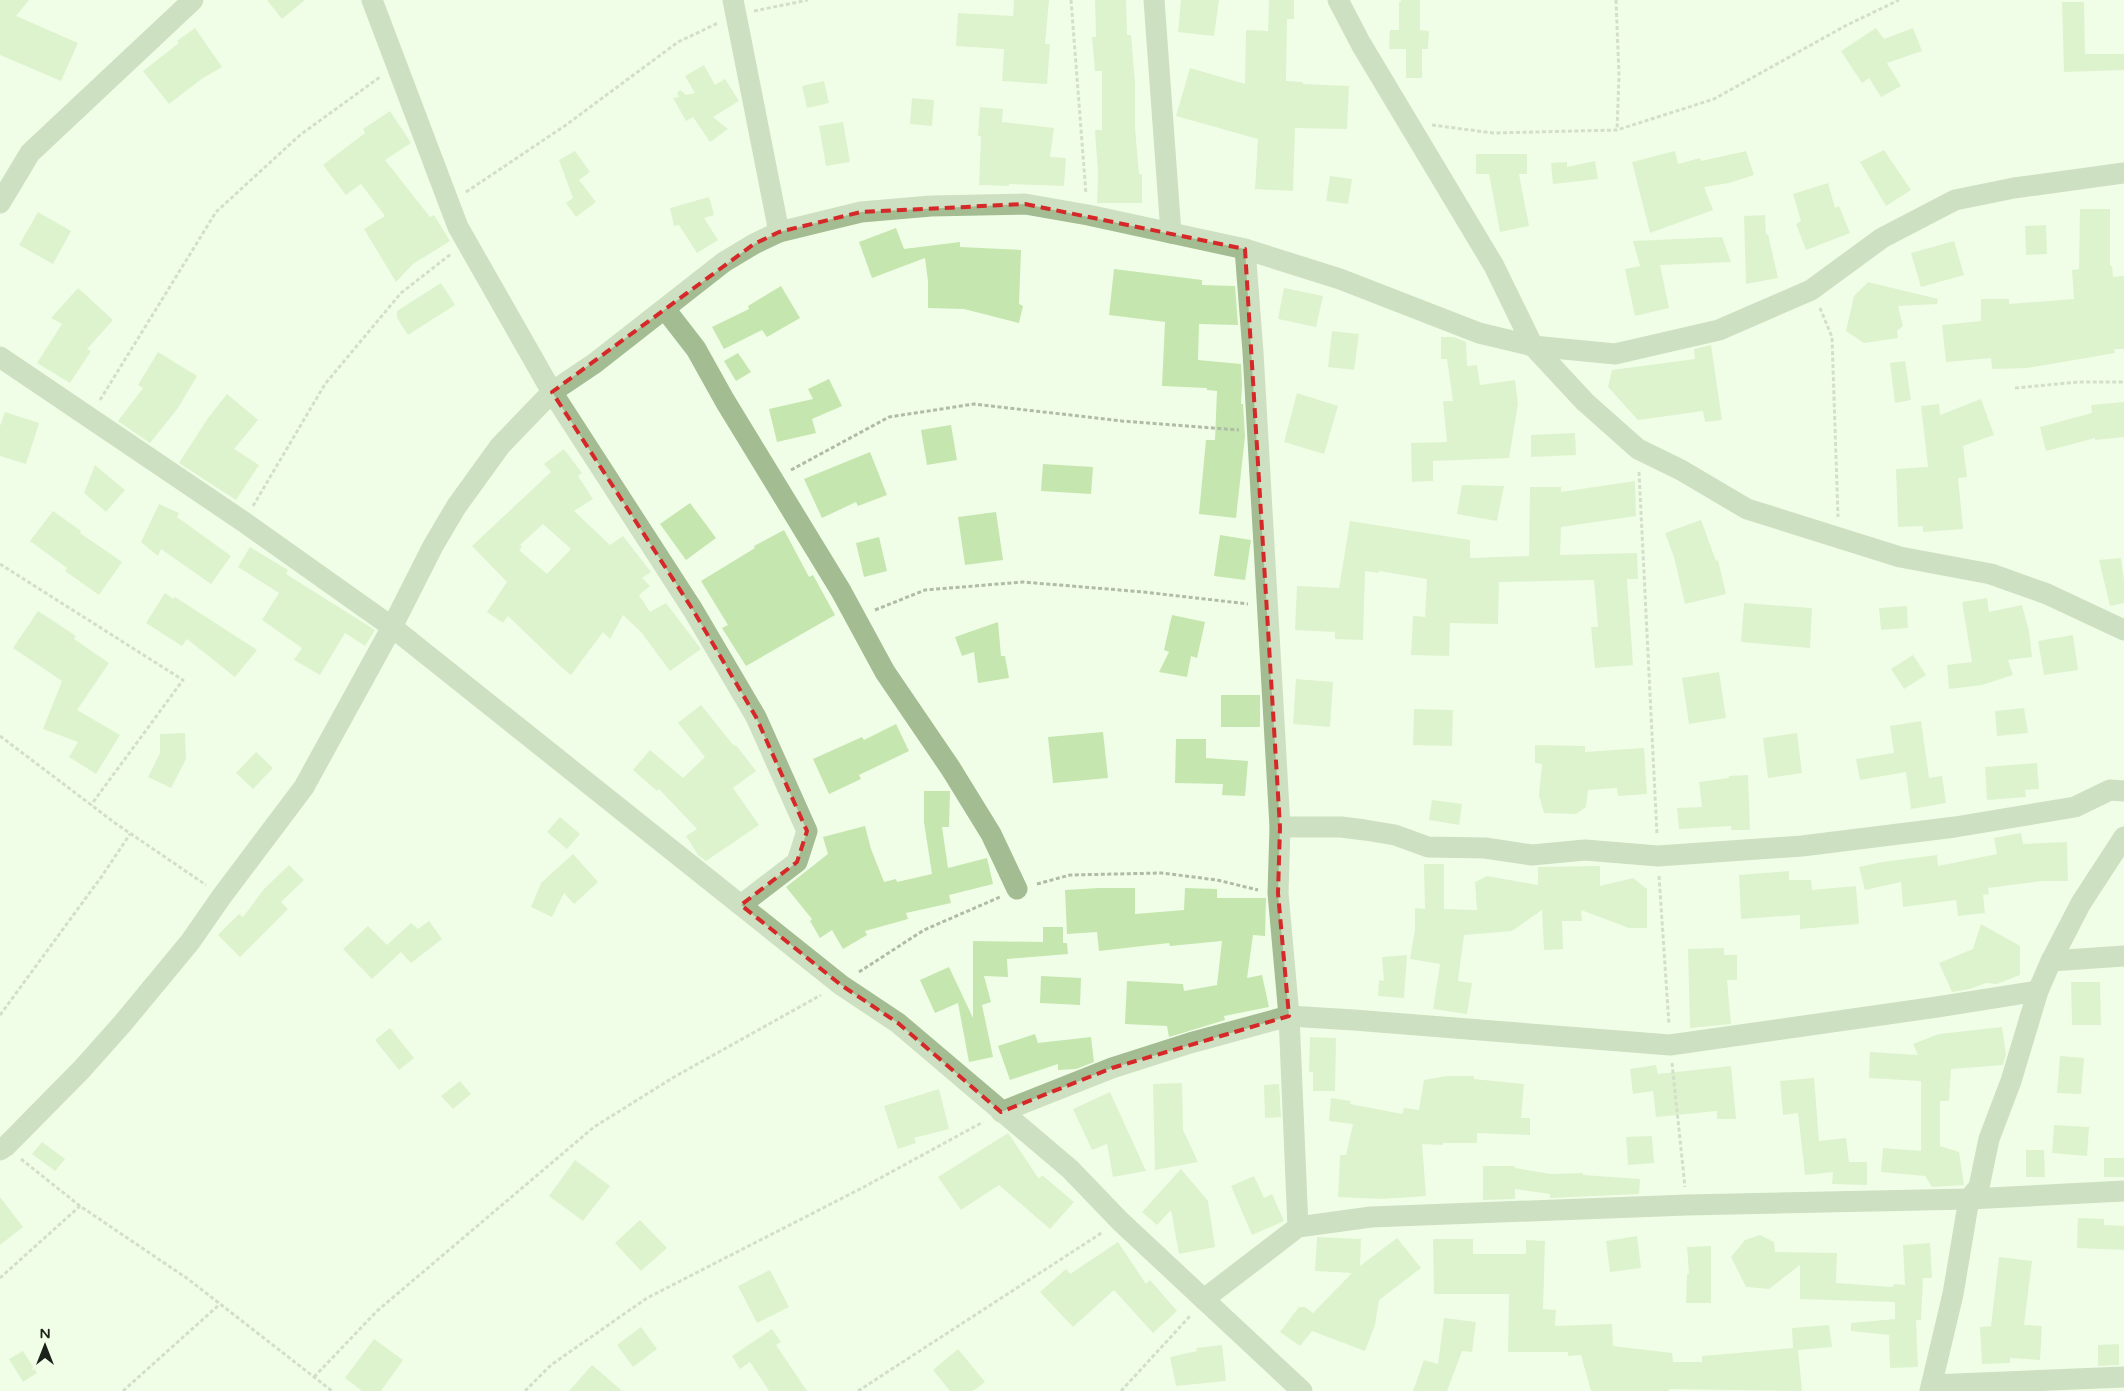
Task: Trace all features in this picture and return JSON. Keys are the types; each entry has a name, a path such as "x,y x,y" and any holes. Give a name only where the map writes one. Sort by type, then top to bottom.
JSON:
{"street":[{"path":"0,202 30,153 193,0"},
{"path":"372,0 458,227 552,392 693,610 756,717 807,831 797,862 741,905"},
{"path":"1154,0 1171,232"},
{"path":"1338,0 1361,44 1494,266 1532,346 1585,402 1638,449 1681,470 1746,509 1900,557 1991,574 2047,594 2124,630"},
{"path":"734,7 779,232"},
{"path":"3,1148 82,1069 123,1023 190,942 304,787 392,627 433,546 456,507 500,446 552,392 665,309 724,262 779,232 861,212 931,206 1025,204 1088,215 1245,249 1340,279 1479,333 1532,346 1615,354 1719,330 1811,290 1882,238 1955,200 2014,188 2124,173"},
{"path":"1245,249 1268,606 1280,828 1278,893 1289,1016 1298,1227"},
{"path":"665,309 696,349 772,480 815,546 885,672 951,769 991,834 1017,889"},
{"path":"0,357 244,522 392,627 841,985 898,1023 1070,1169 1120,1221 1302,1391"},
{"path":"1280,828 1365,830 1394,835 1428,848 1485,848 1532,855 1585,850 1658,856 1802,846 1955,827 2075,807 2110,790 2124,791"},
{"path":"2124,837 2081,903 2038,991 2010,1081 1989,1139 1979,1187 1969,1199 1953,1294 1931,1388 2124,1377"},
{"path":"2051,961 2124,956"},
{"path":"1001,1112 1112,1068 1190,1043 1289,1016 1364,1020 1670,1046 2038,991"},
{"path":"1204,1299 1298,1227 1371,1217 1687,1205 1969,1199 2124,1191"}],"path":[{"path":"449,203 566,125 678,42 734,7 808,0"},
{"path":"1071,0 1088,215"},
{"path":"1616,0 1617,130"},
{"path":"1407,122 1493,133 1617,130 1714,99 1845,26 1899,0"},
{"path":"89,418 216,212 300,135 396,65"},
{"path":"244,522 325,384 401,293 467,242"},
{"path":"1811,290 1832,337 1839,538"},
{"path":"2015,388 2078,382 2124,382"},
{"path":"772,480 889,417 974,404 1122,421 1258,432"},
{"path":"1638,449 1658,856 1670,1046 1687,1205"},
{"path":"0,564 183,680 91,805"},
{"path":"855,617 925,590 1023,582 1144,592 1268,606"},
{"path":"0,736 130,834 222,896"},
{"path":"0,1015 102,876 130,834"},
{"path":"314,1377 377,1311 594,1127 674,1077 841,985 924,930 1017,889 1070,875 1162,873 1218,880 1249,889 1278,893"},
{"path":"525,1391 551,1365 647,1298 862,1188 1001,1112"},
{"path":"3,1148 80,1206 188,1280 332,1391"},
{"path":"0,1278 80,1206"},
{"path":"858,1391 1120,1221"},
{"path":"1121,1391 1153,1358 1204,1299"},
{"path":"123,1391 220,1304"}],"highlighted area":[{"path":"1025,204 1245,249 1280,827 1278,893 1289,1016 1112,1068 1001,1112 898,1023 841,985 741,905 797,862 807,831 756,717 693,610 552,392 754,244 779,232 861,212"}],"building":[{"path":"0,0 29,0 16,16 78,43 61,81 0,55"},
{"path":"267,0 305,0 282,19"},
{"path":"1014,0 1049,0 1045,44 1050,44 1047,84 1002,81 1004,49 956,46 958,13 1013,16"},
{"path":"1095,0 1126,0 1127,35 1131,35 1135,83 1135,128 1139,174 1142,174 1142,203 1097,203 1098,174 1095,130 1102,130 1102,71 1095,71 1092,37 1096,37"},
{"path":"1181,0 1219,0 1214,36 1178,32"},
{"path":"1269,0 1294,0 1294,19 1287,19 1286,81 1303,82 1303,84 1349,86 1347,129 1295,128 1293,191 1255,189 1258,139 1176,116 1190,68 1245,84 1246,30 1268,31"},
{"path":"1401,0 1420,0 1420,30 1429,31 1428,49 1422,49 1422,78 1406,78 1406,49 1389,49 1390,30 1399,30 1399,2"},
{"path":"2062,2 2084,2 2085,54 2124,54 2124,70 2064,72"},
{"path":"195,28 222,67 203,78 169,104 143,71"},
{"path":"1876,28 1884,39 1913,28 1922,51 1887,63 1901,86 1881,97 1869,78 1862,83 1841,51"},
{"path":"704,65 715,85 725,79 739,101 713,117 728,129 710,142 693,117 686,121 673,98 679,97 677,93 680,90 686,95 695,93 685,76"},
{"path":"824,81 829,103 807,108 802,86"},
{"path":"912,98 934,100 932,126 910,124"},
{"path":"980,107 1003,109 1002,122 1054,128 1050,157 1066,158 1064,186 979,185 981,136 978,136"},
{"path":"390,111 411,143 385,160 430,217 434,215 450,241 413,264 396,282 364,229 385,216 361,184 346,195 323,165 365,133 363,129"},
{"path":"843,122 850,162 826,166 819,126"},
{"path":"1884,150 1911,190 1886,206 1860,162"},
{"path":"575,151 590,172 579,180 596,202 576,217 566,203 573,198 559,160"},
{"path":"1675,151 1678,164 1700,158 1701,161 1746,151 1754,175 1729,183 1704,187 1713,210 1650,233 1632,162"},
{"path":"1476,154 1527,154 1527,174 1519,174 1529,226 1500,232 1489,174 1476,174"},
{"path":"1595,161 1598,179 1553,184 1551,163 1567,162 1567,167"},
{"path":"1330,176 1352,179 1348,204 1326,201"},
{"path":"1828,183 1835,208 1839,206 1850,233 1806,250 1796,224 1801,221 1793,194"},
{"path":"709,197 714,215 704,218 718,240 697,253 679,225 674,226 670,208"},
{"path":"2080,209 2110,209 2110,266 2112,266 2113,277 2124,276 2124,349 2114,349 2115,353 2027,368 1992,369 1991,358 1946,362 1942,325 1981,321 1981,299 2009,299 2009,304 2074,299 2072,270 2079,269"},
{"path":"38,212 71,231 53,264 19,245"},
{"path":"1765,215 1766,235 1768,234 1778,278 1746,284 1744,216"},
{"path":"2046,225 2047,254 2026,255 2025,226"},
{"path":"896,228 904,249 960,242 960,247 1021,250 1019,304 1023,306 1019,323 964,309 928,308 928,281 925,258 872,278 859,242"},
{"path":"1722,237 1731,262 1660,265 1669,308 1635,316 1625,269 1640,266 1633,241"},
{"path":"1954,241 1964,275 1921,287 1911,253"},
{"path":"1114,269 1202,280 1202,285 1235,286 1238,325 1199,324 1198,360 1241,364 1241,404 1243,404 1245,436 1236,518 1199,514 1206,440 1215,440 1217,391 1207,390 1207,388 1162,386 1165,322 1109,315"},
{"path":"1868,282 1938,299 1937,304 1898,306 1903,326 1897,331 1898,338 1864,343 1846,331 1854,296"},
{"path":"441,283 455,305 408,335 397,318 397,311"},
{"path":"781,286 800,318 767,337 762,330 724,349 712,327 749,309 748,306"},
{"path":"78,288 113,320 87,349 91,351 70,383 37,363 62,324 51,318"},
{"path":"1284,288 1323,296 1316,327 1278,319"},
{"path":"1332,331 1359,334 1354,370 1328,367"},
{"path":"1441,337 1454,337 1466,342 1467,366 1477,365 1480,385 1515,380 1518,404 1509,458 1433,461 1433,481 1412,482 1411,443 1447,442 1443,401 1453,401 1447,359 1441,359"},
{"path":"1711,345 1722,420 1705,422 1703,411 1638,420 1608,387 1612,370 1695,359 1694,349"},
{"path":"158,352 197,376 178,408 150,443 118,421 143,388 138,385"},
{"path":"738,353 751,372 736,381 724,361"},
{"path":"1905,361 1911,400 1895,403 1890,363"},
{"path":"829,379 842,406 812,419 816,433 777,442 769,409 813,399 808,389"},
{"path":"1297,393 1338,406 1324,454 1284,442"},
{"path":"227,394 258,420 234,449 259,465 236,500 179,463 208,418"},
{"path":"1981,399 1994,435 1963,446 1967,477 1958,478 1963,529 1923,532 1923,526 1898,527 1896,469 1928,467 1921,406 1939,404 1940,415"},
{"path":"2124,402 2124,437 2095,440 2095,438 2046,451 2040,427 2092,413 2091,405"},
{"path":"5,412 39,423 26,464 0,456 0,426"},
{"path":"951,425 957,460 927,465 921,430"},
{"path":"1575,433 1576,455 1531,457 1531,435"},
{"path":"564,449 582,473 578,476 593,499 574,511 610,545 623,536 651,572 642,578 650,586 639,595 650,612 666,603 701,649 670,671 641,632 623,615 610,639 603,632 571,675 508,616 503,623 487,612 507,582 472,546 551,472 544,464","holes":["543,524 571,549 547,574 519,550 522,547 520,545"]},
{"path":"870,452 887,495 858,506 856,502 822,518 804,479"},
{"path":"1043,464 1093,467 1091,494 1041,491"},
{"path":"95,465 125,490 106,512 84,493"},
{"path":"1635,481 1636,516 1561,527 1560,555 1637,553 1638,579 1627,579 1633,665 1595,668 1591,627 1598,627 1594,580 1499,582 1498,624 1450,623 1449,656 1411,655 1413,616 1425,617 1427,579 1379,571 1378,573 1365,571 1363,640 1335,639 1335,632 1295,630 1297,586 1339,588 1350,521 1470,540 1470,558 1529,556 1530,487 1561,487 1561,492"},
{"path":"1462,485 1504,486 1497,521 1457,514"},
{"path":"690,503 716,538 686,560 660,524"},
{"path":"159,504 179,513 177,517 231,556 211,584 161,549 158,556 141,542"},
{"path":"53,511 81,531 80,533 122,562 99,595 65,571 67,568 30,541"},
{"path":"996,512 1003,560 965,565 958,517"},
{"path":"1701,520 1716,561 1718,560 1726,594 1685,604 1674,557 1665,533"},
{"path":"784,530 809,577 813,575 835,615 746,666 722,628 728,625 701,581 755,548 754,546"},
{"path":"1220,535 1251,540 1245,580 1214,576"},
{"path":"879,537 887,571 864,577 856,543"},
{"path":"250,547 288,570 286,574 375,630 365,646 345,633 320,675 294,660 302,648 262,620 279,593 238,567"},
{"path":"2121,558 2124,603 2110,606 2099,560"},
{"path":"165,593 173,599 175,597 257,650 235,677 187,639 182,646 146,623"},
{"path":"1987,598 1989,612 2022,605 2029,631 2032,657 2008,660 2013,675 1982,685 1949,689 1947,665 1972,662 1962,602"},
{"path":"1744,603 1812,608 1810,648 1741,642"},
{"path":"1907,606 1908,628 1881,630 1879,608"},
{"path":"38,611 76,636 74,639 109,663 77,710 120,735 96,774 69,757 78,742 43,729 62,681 13,648"},
{"path":"1172,615 1205,622 1197,658 1191,656 1187,677 1159,672 1169,652 1164,650"},
{"path":"998,622 1001,656 1005,656 1009,678 978,683 974,652 962,656 955,637"},
{"path":"2073,635 2078,670 2044,675 2038,641"},
{"path":"1913,655 1926,675 1904,689 1891,669"},
{"path":"1719,672 1726,718 1689,724 1682,678"},
{"path":"1296,679 1333,682 1330,727 1293,724"},
{"path":"1221,695 1260,695 1260,727 1221,727"},
{"path":"701,705 756,771 733,788 759,825 706,861 698,855 686,836 697,829 659,789 657,791 633,770 650,750 683,778 705,757 678,723"},
{"path":"2024,708 2028,733 1997,736 1995,711"},
{"path":"1414,709 1453,710 1452,746 1413,745"},
{"path":"1921,721 1929,778 1942,776 1946,803 1911,809 1906,772 1860,780 1856,759 1894,753 1890,726"},
{"path":"896,724 909,751 859,775 861,779 829,794 813,759 862,737 864,740"},
{"path":"1103,732 1108,778 1053,783 1048,737"},
{"path":"185,733 186,759 171,788 148,777 160,753 160,734"},
{"path":"1797,733 1802,773 1768,778 1763,738"},
{"path":"1176,739 1206,739 1206,758 1248,761 1245,796 1222,795 1223,784 1175,783"},
{"path":"1535,745 1585,746 1585,752 1644,748 1647,794 1618,796 1617,788 1588,790 1586,807 1576,814 1544,813 1539,795 1542,764 1535,763"},
{"path":"256,752 273,768 253,789 236,773"},
{"path":"2037,763 2039,789 2025,790 2026,797 1987,800 1985,767"},
{"path":"1748,775 1750,830 1731,830 1731,826 1679,829 1677,808 1702,807 1699,782 1729,778 1729,776"},
{"path":"924,791 950,791 949,827 942,827 948,868 987,858 993,884 949,895 951,903 906,913 908,919 865,931 867,935 843,949 832,930 820,938 810,921 812,919 786,887 828,854 823,837 865,826 871,849 884,882 896,879 897,882 932,874 924,822"},
{"path":"1432,800 1462,804 1459,825 1429,820"},
{"path":"560,817 580,834 567,849 547,832"},
{"path":"2021,833 2023,844 2067,842 2068,881 2042,881 1988,888 1989,894 1983,895 1985,913 1958,916 1956,900 1903,907 1901,882 1865,890 1859,867 1937,855 1938,866 1997,854 1994,838"},
{"path":"573,854 598,882 574,904 564,893 552,917 531,907 541,883"},
{"path":"1424,864 1444,864 1444,909 1477,910 1475,882 1487,876 1538,885 1538,867 1600,866 1600,886 1633,878 1647,889 1647,928 1629,928 1581,910 1582,921 1562,921 1563,949 1544,950 1542,910 1512,931 1464,935 1458,981 1472,983 1467,1014 1433,1009 1440,964 1410,959 1415,929 1415,908 1425,909"},
{"path":"289,865 304,880 281,902 288,909 240,957 218,935 239,914 243,917 264,889"},
{"path":"1789,871 1789,880 1811,880 1812,890 1856,886 1859,924 1800,929 1800,915 1741,919 1739,875"},
{"path":"1135,888 1135,914 1184,910 1185,888 1217,889 1217,898 1266,898 1265,936 1253,935 1247,978 1262,975 1269,1007 1224,1016 1225,1020 1169,1037 1167,1026 1125,1024 1127,981 1183,984 1184,991 1217,985 1222,941 1170,946 1169,943 1099,951 1097,932 1067,934 1065,890"},
{"path":"429,921 442,939 411,963 401,952 372,979 343,949 368,926 387,945 411,923 418,929"},
{"path":"1981,924 2020,946 2020,975 1997,984 1986,983 1970,989 1952,992 1939,963 1973,949"},
{"path":"1043,927 1063,927 1063,943 1067,943 1068,954 1007,959 1008,977 984,976 991,1002 982,1005 993,1057 969,1062 958,1003 935,1013 920,980 949,967 973,1018 973,941 1043,942"},
{"path":"1724,948 1724,955 1737,955 1737,980 1727,980 1731,1024 1690,1028 1688,949"},
{"path":"1407,955 1404,998 1378,996 1379,980 1384,981 1382,957"},
{"path":"1041,976 1081,978 1080,1005 1040,1003"},
{"path":"2071,982 2100,982 2101,1025 2072,1025"},
{"path":"2002,1027 2006,1055 2003,1065 1951,1069 1949,1101 1940,1101 1940,1146 1959,1152 1964,1185 1932,1187 1925,1176 1881,1172 1883,1148 1921,1151 1921,1081 1869,1078 1870,1052 1918,1055 1913,1044 1939,1034"},
{"path":"390,1028 414,1058 399,1070 375,1040"},
{"path":"1035,1034 1038,1043 1091,1037 1094,1062 1076,1069 1058,1070 1058,1064 1010,1080 998,1046"},
{"path":"1310,1037 1336,1038 1335,1091 1313,1091 1313,1072 1309,1072"},
{"path":"2060,1056 2084,1058 2081,1094 2057,1093"},
{"path":"1656,1065 1658,1074 1731,1066 1736,1119 1717,1119 1717,1111 1656,1117 1653,1091 1633,1094 1630,1069"},
{"path":"1447,1076 1474,1076 1474,1079 1524,1084 1521,1118 1530,1118 1530,1135 1477,1133 1477,1143 1422,1144 1426,1196 1382,1199 1338,1197 1340,1155 1346,1155 1353,1124 1329,1121 1331,1098 1351,1101 1350,1104 1402,1114 1404,1108 1419,1110 1424,1080"},
{"path":"1814,1078 1819,1141 1846,1138 1849,1162 1867,1162 1867,1185 1832,1184 1833,1172 1805,1175 1798,1113 1783,1115 1780,1081"},
{"path":"460,1081 471,1094 453,1109 441,1096"},
{"path":"1182,1083 1183,1130 1198,1162 1155,1170 1153,1084"},
{"path":"1279,1084 1281,1117 1265,1118 1264,1085"},
{"path":"939,1089 949,1129 914,1138 916,1143 898,1149 884,1106"},
{"path":"1110,1092 1146,1171 1113,1177 1107,1144 1092,1150 1073,1109"},
{"path":"2054,1125 2089,1127 2087,1156 2052,1153"},
{"path":"1008,1133 1039,1179 1042,1175 1074,1202 1050,1229 999,1185 961,1210 938,1177"},
{"path":"1652,1136 1654,1163 1628,1165 1626,1137"},
{"path":"42,1142 65,1159 55,1171 32,1154"},
{"path":"2026,1150 2044,1150 2045,1177 2026,1177"},
{"path":"2104,1158 2124,1158 2124,1177 2104,1177"},
{"path":"575,1160 610,1186 583,1221 549,1196"},
{"path":"1483,1166 1515,1166 1515,1168 1551,1174 1583,1173 1583,1175 1640,1179 1639,1194 1550,1198 1550,1194 1515,1189 1515,1199 1483,1200"},
{"path":"1181,1169 1208,1201 1215,1247 1179,1254 1171,1210 1157,1225 1142,1212"},
{"path":"1254,1176 1264,1198 1272,1194 1284,1221 1252,1235 1231,1186"},
{"path":"0,1197 23,1227 0,1245"},
{"path":"2078,1218 2104,1219 2104,1225 2124,1226 2124,1250 2077,1248"},
{"path":"640,1220 667,1248 641,1271 615,1243"},
{"path":"1760,1235 1774,1242 1775,1252 1837,1253 1836,1283 1893,1287 1894,1284 1905,1285 1903,1245 1930,1243 1932,1278 1923,1278 1921,1320 1916,1320 1918,1367 1890,1368 1889,1335 1851,1331 1851,1323 1895,1319 1895,1302 1800,1299 1800,1265 1769,1289 1746,1287 1731,1257 1745,1240"},
{"path":"1637,1236 1641,1268 1610,1272 1606,1241"},
{"path":"1317,1237 1361,1239 1360,1266 1397,1238 1421,1268 1379,1300 1375,1325 1365,1351 1312,1331 1300,1346 1280,1332 1299,1307 1305,1307 1313,1313 1352,1273 1315,1271"},
{"path":"1433,1239 1473,1239 1473,1254 1526,1254 1526,1240 1545,1241 1543,1309 1556,1310 1555,1326 1612,1324 1613,1346 1672,1353 1673,1362 1702,1362 1702,1356 1793,1348 1792,1328 1829,1325 1832,1347 1798,1350 1802,1391 1669,1389 1669,1391 1591,1391 1581,1355 1568,1356 1568,1352 1508,1352 1509,1294 1434,1294"},
{"path":"1118,1242 1146,1284 1150,1280 1177,1311 1153,1333 1114,1290 1073,1327 1040,1292 1066,1269 1070,1274"},
{"path":"1711,1246 1711,1303 1686,1303 1687,1274 1689,1274 1687,1247"},
{"path":"1999,1257 2032,1261 2024,1325 2042,1326 2040,1360 2010,1358 2010,1363 1982,1364 1980,1327 1991,1326"},
{"path":"770,1270 789,1307 757,1323 738,1286"},
{"path":"1444,1318 1476,1322 1472,1352 1462,1351 1447,1391 1413,1391 1424,1360 1438,1364"},
{"path":"641,1327 657,1349 633,1367 617,1345"},
{"path":"772,1329 781,1342 776,1345 807,1391 769,1391 750,1362 740,1369 732,1356"},
{"path":"374,1339 403,1360 381,1391 362,1391 345,1378"},
{"path":"2119,1344 2119,1365 2098,1366 2098,1345"},
{"path":"1222,1345 1226,1381 1176,1386 1170,1357 1197,1351 1196,1348"},
{"path":"958,1349 985,1382 973,1391 950,1391 933,1370"},
{"path":"23,1351 37,1373 23,1382 9,1359"},
{"path":"592,1365 605,1376 622,1391 569,1391"}]}
